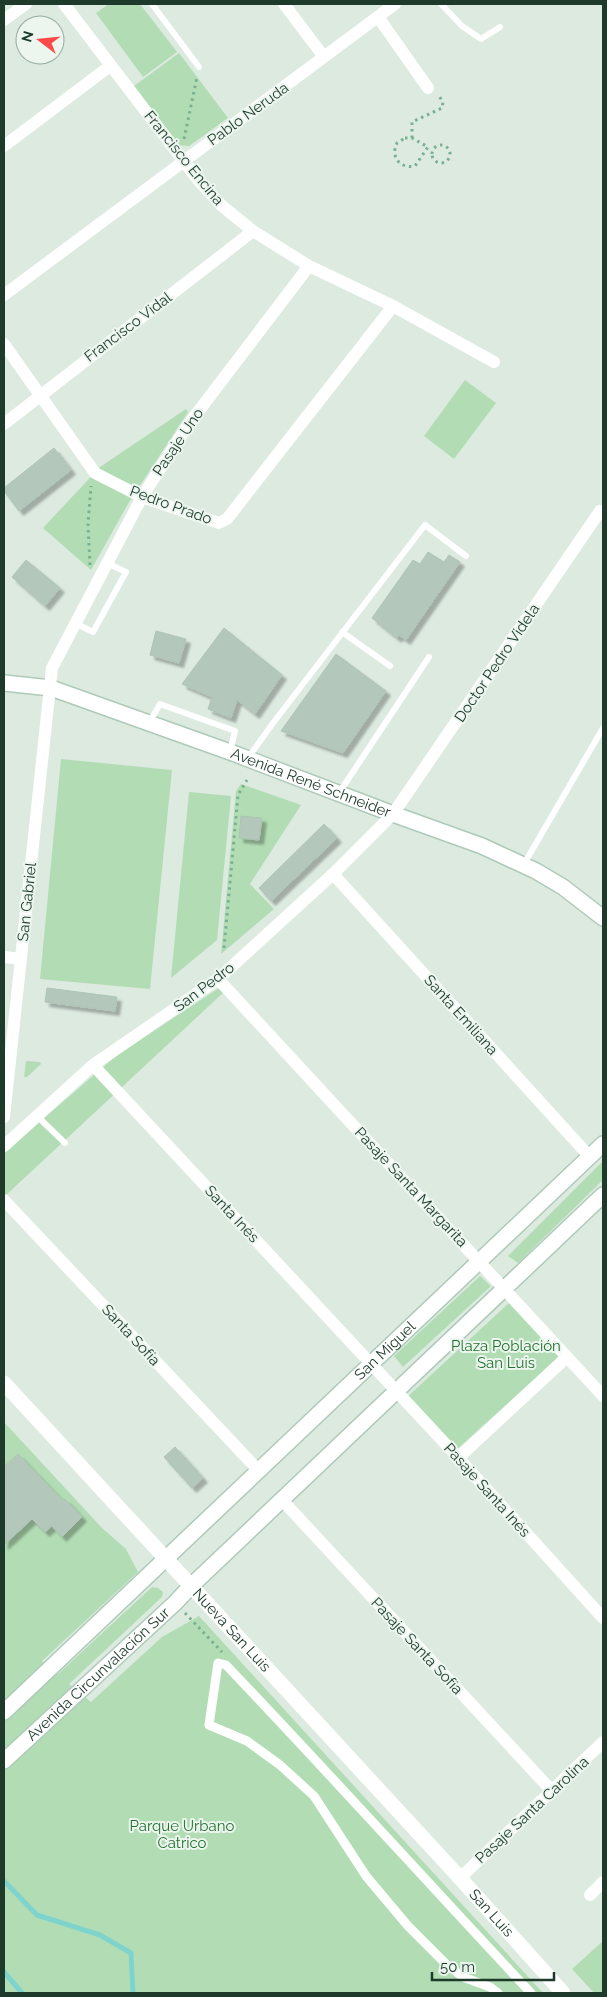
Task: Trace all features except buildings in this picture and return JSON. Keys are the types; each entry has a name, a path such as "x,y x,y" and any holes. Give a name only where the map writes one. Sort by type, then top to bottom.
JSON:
{"main road":[{"name":"Avenida René Schneider","path":"4,683 51,688 248,758 482,846 524,864 563,887 603,918"},
{"name":"San Miguel","path":"166,1558 603,1144"},
{"path":"191,1586 603,1194"},
{"name":"Nueva San Luis","path":"4,1383 460,1878"},
{"path":"4,1712 166,1558"},
{"name":"Avenida Circunvalación Sur","path":"4,1761 176,1603 191,1586"},
{"name":"San Luis","path":"460,1878 563,1993"}],"street":[{"path":"4,20 26,4"},
{"name":"Francisco Encina","path":"64,4 184,160 222,205 253,231 309,266 393,306 494,362"},
{"path":"284,4 324,58"},
{"name":"Pablo Neruda","path":"4,295 395,4"},
{"path":"378,17 428,88"},
{"path":"4,146 110,66"},
{"name":"Francisco Vidal","path":"4,424 40,394 253,231"},
{"name":"Pasaje Uno","path":"51,688 52,668 142,497 188,425 309,266"},
{"name":"Pedro Prado","path":"4,344 95,473 142,497 219,523 227,519 393,306"},
{"name":"Doctor Pedro Videla","path":"393,814 600,512"},
{"name":"San Gabriel","path":"4,1117 51,688"},
{"name":"San Pedro","path":"4,1146 93,1065 218,979 333,874 393,814"},
{"name":"Santa Emiliana","path":"333,874 590,1157"},
{"path":"4,957 21,959"},
{"name":"Pasaje Santa Margarita","path":"218,979 603,1396"},
{"name":"Santa Inés","path":"93,1065 370,1364"},
{"name":"Santa Sofía","path":"4,1200 258,1470"},
{"path":"458,1458 567,1357"},
{"name":"Pasaje Santa Inés","path":"370,1364 603,1618"},
{"name":"Pasaje Santa Sofía","path":"282,1500 552,1791"},
{"path":"498,1993 490,1987 463,1977 446,1964 408,1926 366,1876 314,1796 280,1765 247,1742 209,1725 218,1663 226,1664 382,1831 433,1890 531,1993"},
{"name":"Pasaje Santa Carolina","path":"460,1878 603,1742"},
{"path":"590,1895 603,1882"}],"lane":[{"path":"152,4 199,67"},
{"path":"442,4 462,26 481,39 500,26"},
{"path":"248,758 424,525 466,556"},
{"path":"75,623 93,632 126,572 106,563"},
{"path":"342,632 390,666"},
{"path":"339,793 429,658"},
{"path":"149,723 160,704 234,731 230,752"},
{"path":"524,864 603,728"},
{"path":"37,1116 65,1143"}],"path":[{"path":"183,142 199,67"},
{"path":"412,138 412,122 442,108 443,102 438,94 428,88"},
{"path":"428,147 415,166 402,165 395,158 395,148 401,140 412,138 428,147 445,146 449,150 449,159 441,164 436,162 432,158 433,148"},
{"path":"94,588 89,556 88,525 91,483 95,473"},
{"path":"224,948 238,795 247,780"}],"green space":[{"path":"109,4 140,4 177,52 143,77 96,13"},
{"path":"179,53 228,118 189,146 176,145 134,86"},
{"path":"465,380 496,403 454,459 424,436"},
{"path":"186,409 188,412 128,504 91,570 43,528 100,467"},
{"path":"61,759 172,770 150,989 40,979"},
{"path":"241,784 301,805 250,884 274,909 221,954 236,791"},
{"path":"189,792 231,796 217,940 171,978"},
{"path":"219,988 224,992 4,1197 4,1153 117,1055"},
{"path":"26,1061 40,1062 41,1064 27,1077 24,1077"},
{"path":"603,1161 603,1180 518,1263 508,1256"},
{"path":"480,1276 491,1286 403,1367 394,1356"},
{"name":"Plaza Población San Luis","path":"509,1303 560,1356 456,1450 406,1398"},
{"name":"Parque Urbano Catrico","path":"4,1422 102,1528 126,1549 138,1572 42,1661 58,1674 152,1587 158,1588 163,1592 162,1597 69,1684 91,1702 162,1637 199,1616 543,1993 4,1993"},
{"path":"603,1941 603,1993 594,1993 572,1969"}],"waterway":[{"path":"4,1881 37,1915 100,1935 131,1953 133,1993"},
{"path":"4,1972 22,1993"}]}
